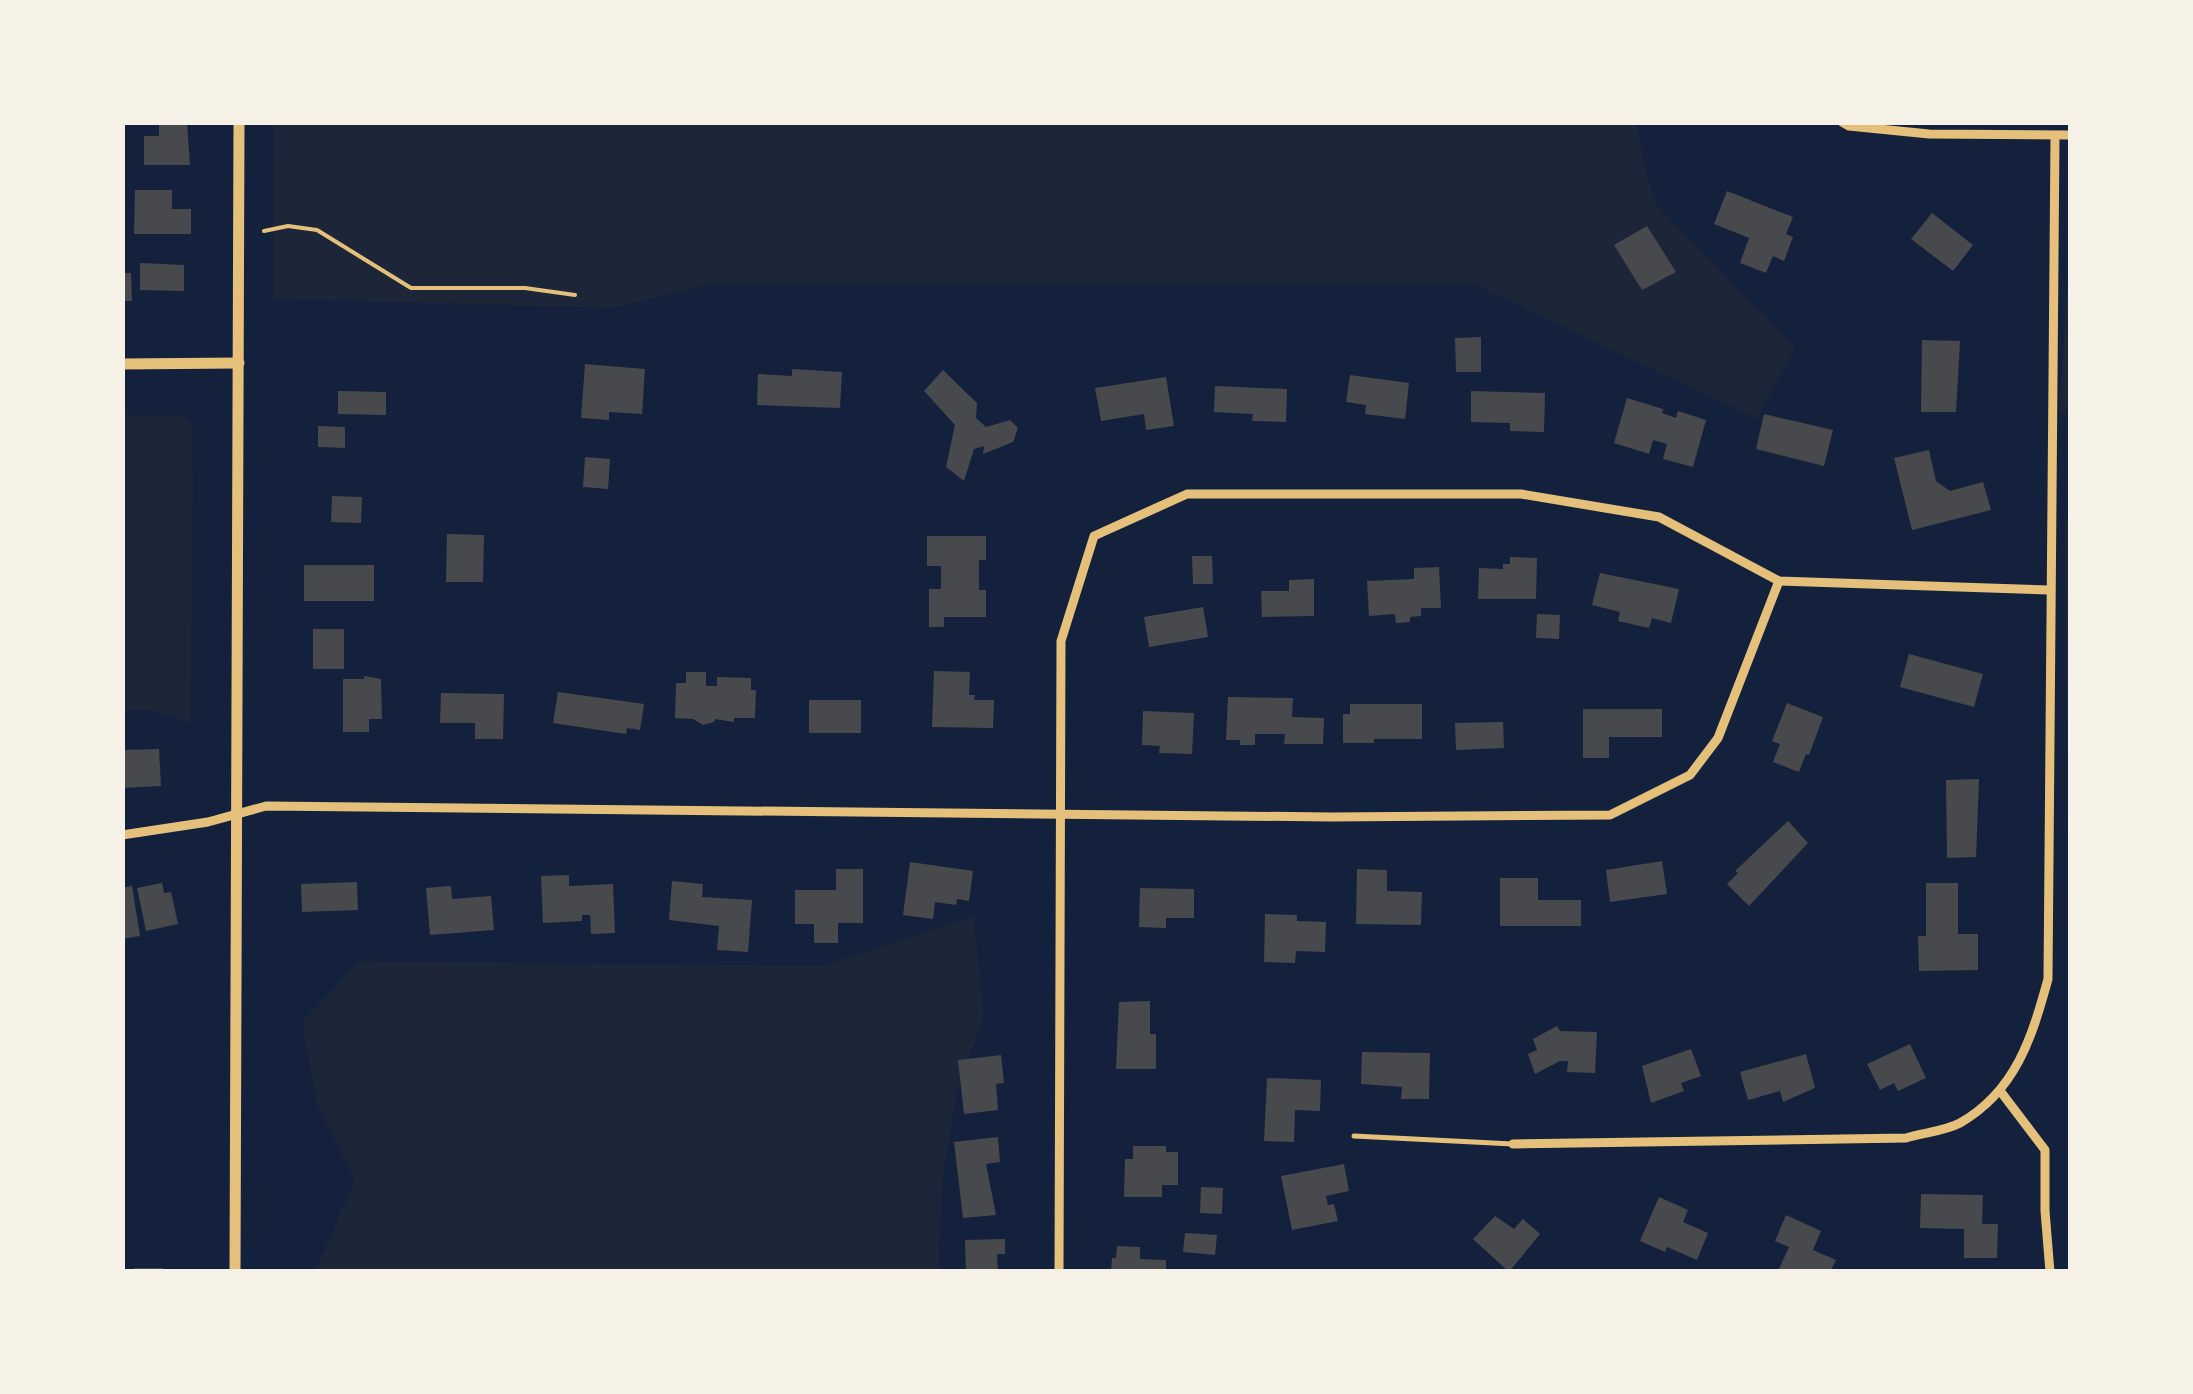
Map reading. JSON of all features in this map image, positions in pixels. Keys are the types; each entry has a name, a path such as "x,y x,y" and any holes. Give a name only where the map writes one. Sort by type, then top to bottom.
{"street":[{"path":"235,1272 239,122"},
{"path":"1842,122 1849,126 1929,134 2070,135"},
{"path":"1514,1144 1906,1138 1957,1124 2002,1092 2034,1031 2048,978 2055,136"},
{"path":"122,364 239,363"},
{"path":"1059,1272 1062,641 1094,536 1187,494 1521,494 1659,517 1779,581 2049,590"},
{"path":"122,835 208,822 266,806 1332,817 1610,815 1690,776 1718,738 1779,581"},
{"path":"2002,1092 2045,1150 2050,1272"}],"lane":[{"path":"1354,1136 1514,1144"}],"path":[{"path":"264,231 288,226 317,230 411,288 525,288 575,295"}],"shaded area":[{"path":"1635,122 1654,202 1795,347 1757,419 1476,285 708,285 613,308 273,299 274,123"},
{"path":"2070,243 2070,414 2059,413"},
{"path":"123,415 183,415 193,422 191,723 154,711 123,710"},
{"path":"2065,519 2070,519 2070,979 2069,978"},
{"path":"973,916 984,1014 957,1091 942,1181 938,1271 315,1271 355,1181 318,1107 302,1022 360,961 822,966"}],"building":[{"path":"159,122 187,122 190,165 144,165 144,136 159,136"},
{"path":"135,190 172,190 172,209 191,209 191,234 134,234"},
{"path":"1727,191 1793,217 1786,234 1793,237 1784,261 1773,256 1766,273 1740,263 1749,238 1714,224"},
{"path":"1932,213 1973,245 1953,271 1911,239"},
{"path":"1647,226 1676,272 1642,290 1614,245"},
{"path":"140,263 184,265 184,291 140,290"},
{"path":"122,273 131,273 132,301 122,301"},
{"path":"1481,337 1481,372 1456,372 1455,338"},
{"path":"1922,340 1960,341 1956,412 1921,412"},
{"path":"585,364 645,369 642,414 609,412 609,420 581,418"},
{"path":"792,369 842,372 840,408 757,405 758,374 792,376"},
{"path":"943,370 977,403 976,418 986,427 1010,420 1018,428 1013,442 983,454 984,446 974,449 964,481 946,467 955,425 924,391"},
{"path":"1350,375 1409,383 1405,419 1365,414 1366,405 1346,402"},
{"path":"1166,377 1174,426 1146,430 1144,414 1101,421 1095,388"},
{"path":"1215,386 1287,389 1286,422 1252,421 1253,414 1214,412"},
{"path":"338,391 386,392 386,415 338,414"},
{"path":"1471,391 1545,393 1544,432 1510,431 1510,423 1471,422"},
{"path":"1627,398 1663,409 1662,413 1676,418 1678,411 1706,420 1693,467 1663,459 1667,444 1653,440 1649,454 1614,443"},
{"path":"1764,414 1833,430 1824,466 1756,449"},
{"path":"318,426 345,427 345,448 318,447"},
{"path":"1929,450 1936,481 1950,491 1983,482 1991,510 1912,530 1894,458"},
{"path":"585,457 610,459 608,489 583,487"},
{"path":"332,496 362,497 361,523 331,522"},
{"path":"447,534 484,535 483,582 446,582"},
{"path":"927,536 986,536 986,560 979,560 979,590 986,590 986,617 944,617 944,627 929,627 929,589 941,589 941,566 927,566"},
{"path":"1192,556 1212,556 1213,584 1193,584"},
{"path":"1510,557 1537,558 1536,599 1478,599 1479,568 1503,569 1503,564 1510,564"},
{"path":"304,565 374,565 374,601 304,601"},
{"path":"1439,567 1441,608 1421,608 1421,616 1410,617 1410,622 1396,623 1395,614 1369,616 1367,581 1414,579 1414,568"},
{"path":"1600,573 1679,589 1671,623 1652,618 1649,628 1618,621 1620,612 1592,605"},
{"path":"1314,579 1314,616 1262,617 1261,591 1289,591 1289,580"},
{"path":"1203,607 1208,637 1149,647 1144,617"},
{"path":"1537,614 1560,615 1559,639 1536,638"},
{"path":"313,629 344,629 344,669 313,669"},
{"path":"1909,654 1983,674 1974,707 1900,687"},
{"path":"934,671 970,672 969,695 975,695 974,700 994,700 993,728 932,727"},
{"path":"686,672 706,672 706,686 717,686 717,677 751,678 751,690 756,690 755,718 734,718 734,722 715,719 703,725 693,719 675,718 676,683 686,683"},
{"path":"343,679 381,679 382,719 369,719 369,732 343,732"},
{"path":"558,692 644,704 640,730 627,728 626,734 553,723"},
{"path":"441,693 504,694 503,739 475,739 475,723 440,723"},
{"path":"1228,697 1293,698 1292,717 1324,718 1323,744 1284,744 1285,734 1255,734 1255,745 1226,740"},
{"path":"809,700 861,700 861,733 809,733"},
{"path":"1787,703 1823,717 1799,772 1773,762 1780,744 1772,741"},
{"path":"1350,704 1422,704 1422,739 1343,743 1343,714 1350,714"},
{"path":"1583,709 1662,709 1662,737 1609,737 1609,758 1583,758"},
{"path":"1143,711 1194,713 1192,754 1159,753 1160,746 1142,745"},
{"path":"1503,722 1504,748 1456,750 1455,723"},
{"path":"159,749 161,786 122,788 122,750"},
{"path":"1979,779 1976,857 1947,858 1946,780"},
{"path":"1788,821 1808,843 1749,906 1727,884 1738,873 1735,871"},
{"path":"1662,861 1667,894 1610,902 1606,870"},
{"path":"910,862 973,871 969,901 957,899 956,905 935,902 933,919 903,915"},
{"path":"836,869 863,869 863,923 838,923 838,943 814,943 814,924 795,924 795,890 836,890"},
{"path":"1357,869 1387,870 1387,891 1422,892 1421,925 1356,924"},
{"path":"569,875 569,886 613,884 615,933 591,934 590,915 582,915 582,921 543,923 541,876"},
{"path":"1500,878 1538,878 1538,900 1581,900 1581,926 1500,926"},
{"path":"672,881 703,884 702,897 752,900 748,952 717,950 719,926 669,920"},
{"path":"357,882 358,910 302,912 301,884"},
{"path":"162,883 164,893 171,892 178,924 146,931 137,888"},
{"path":"1926,883 1958,883 1958,934 1978,934 1978,970 1919,971 1918,936 1926,936"},
{"path":"132,886 140,936 122,939 122,888"},
{"path":"451,886 452,899 491,896 494,930 430,935 426,888"},
{"path":"1140,888 1194,889 1194,918 1166,918 1166,928 1139,927"},
{"path":"1265,914 1297,915 1297,921 1326,922 1325,952 1296,951 1295,963 1264,962"},
{"path":"1150,1001 1150,1034 1156,1034 1156,1069 1116,1069 1119,1002"},
{"path":"1557,1026 1560,1031 1597,1032 1595,1073 1567,1072 1568,1061 1560,1061 1535,1074 1528,1054 1537,1050 1533,1039"},
{"path":"1910,1044 1926,1078 1898,1091 1894,1083 1880,1090 1867,1064"},
{"path":"1691,1049 1701,1076 1681,1083 1684,1091 1651,1103 1642,1066"},
{"path":"1362,1052 1430,1053 1429,1099 1401,1099 1402,1087 1361,1084"},
{"path":"1806,1054 1815,1088 1783,1102 1780,1091 1748,1100 1740,1072"},
{"path":"1001,1055 1004,1083 996,1084 998,1110 964,1114 958,1060"},
{"path":"1267,1078 1321,1080 1320,1111 1295,1110 1294,1142 1264,1141"},
{"path":"998,1137 1000,1162 986,1164 996,1215 963,1218 954,1142"},
{"path":"1133,1146 1166,1146 1166,1152 1178,1152 1178,1185 1162,1185 1162,1197 1124,1197 1125,1159 1133,1159"},
{"path":"1344,1164 1349,1191 1326,1196 1328,1205 1334,1204 1338,1221 1292,1230 1281,1176"},
{"path":"1201,1187 1223,1188 1222,1214 1200,1213"},
{"path":"1921,1194 1983,1195 1982,1224 1998,1224 1997,1258 1964,1258 1964,1229 1920,1228"},
{"path":"1659,1197 1688,1210 1683,1222 1708,1233 1697,1260 1640,1241"},
{"path":"1786,1215 1821,1231 1813,1250 1836,1260 1830,1272 1779,1269 1789,1247 1775,1241"},
{"path":"1495,1216 1514,1229 1523,1219 1540,1234 1509,1272 1473,1239"},
{"path":"1185,1233 1217,1235 1215,1255 1183,1252"},
{"path":"1005,1239 1005,1254 997,1254 998,1272 966,1272 965,1240"},
{"path":"1117,1246 1140,1247 1140,1259 1166,1260 1166,1272 1111,1272"},
{"path":"134,1268 163,1268 163,1272 134,1272"}]}
